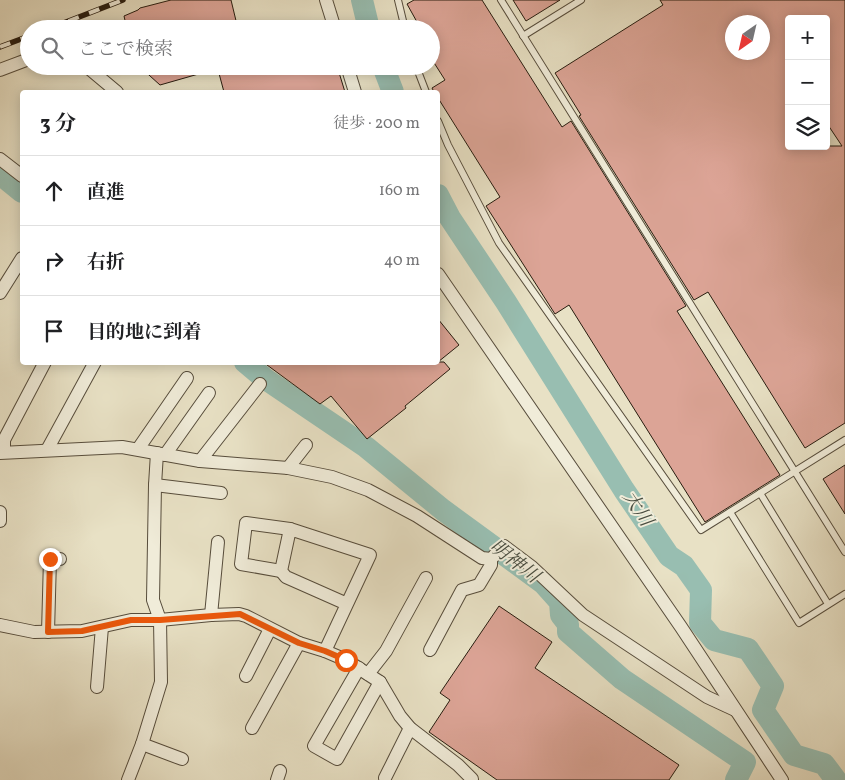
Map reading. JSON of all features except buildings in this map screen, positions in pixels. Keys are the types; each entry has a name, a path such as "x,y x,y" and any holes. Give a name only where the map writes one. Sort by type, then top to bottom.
{"street":[{"path":"326,0 332,20"},
{"path":"0,70 20,62"},
{"path":"97,75 115,90"},
{"path":"349,75 354,90"},
{"path":"0,158 20,174"},
{"path":"0,293 20,261"},
{"path":"440,277 675,619 782,780"},
{"path":"43,365 4,440 2,452 122,447 200,461 288,468 332,477 368,490 418,516 482,558 495,555"},
{"path":"47,450 93,365"},
{"path":"138,449 187,378"},
{"path":"200,461 260,384"},
{"path":"128,780 142,744 161,682 160,620 153,600 155,485 161,454 209,393"},
{"path":"288,468 306,445"},
{"path":"155,485 221,493"},
{"path":"0,512 0,521"},
{"path":"282,571 242,564 246,523 290,529 370,555 325,651"},
{"path":"290,529 282,571 286,578 347,604"},
{"path":"212,615 218,542"},
{"path":"430,650 462,590 480,585 495,555 504,546 532,567 583,614 707,697 735,710"},
{"path":"48,632 50,559 60,559"},
{"path":"380,682 337,759 314,746 363,671 386,651 426,578"},
{"path":"0,625 34,632 82,631 131,620 160,620 240,614 299,643 346,660 380,682 400,716 410,728 458,765 472,779"},
{"path":"97,688 102,626"},
{"path":"246,676 270,629"},
{"path":"252,728 299,643"},
{"path":"385,778 410,728"},
{"path":"142,744 182,759"}],"lane":[{"path":"398,0 404,20"},
{"path":"501,0 845,552"},
{"path":"523,36 580,0"},
{"path":"419,75 425,90"},
{"path":"440,126 448,145 499,242 701,530 845,440"},
{"path":"760,493 828,604"},
{"path":"730,512 799,622 845,594"}],"waterway":[{"name":"大川","path":"362,0 367,20"},
{"name":"大川","path":"386,75 392,90"},
{"name":"明神川","path":"0,174 20,190"},
{"name":"大川","path":"440,199 450,218 506,302 624,490 669,556 684,566 701,590 700,623 714,640 748,649 773,686 763,710 794,755 824,764 836,780"},
{"name":"明神川","path":"249,365 264,378 366,447 443,510 543,583 560,602 561,615 568,624 568,632 622,679 745,762 736,780"}],"railway":[{"path":"71,20 123,0"},
{"path":"0,47 20,39"}],"route":[{"path":"50,559 48,632 82,631 131,620 160,620 240,614 299,643 346,660"}]}
